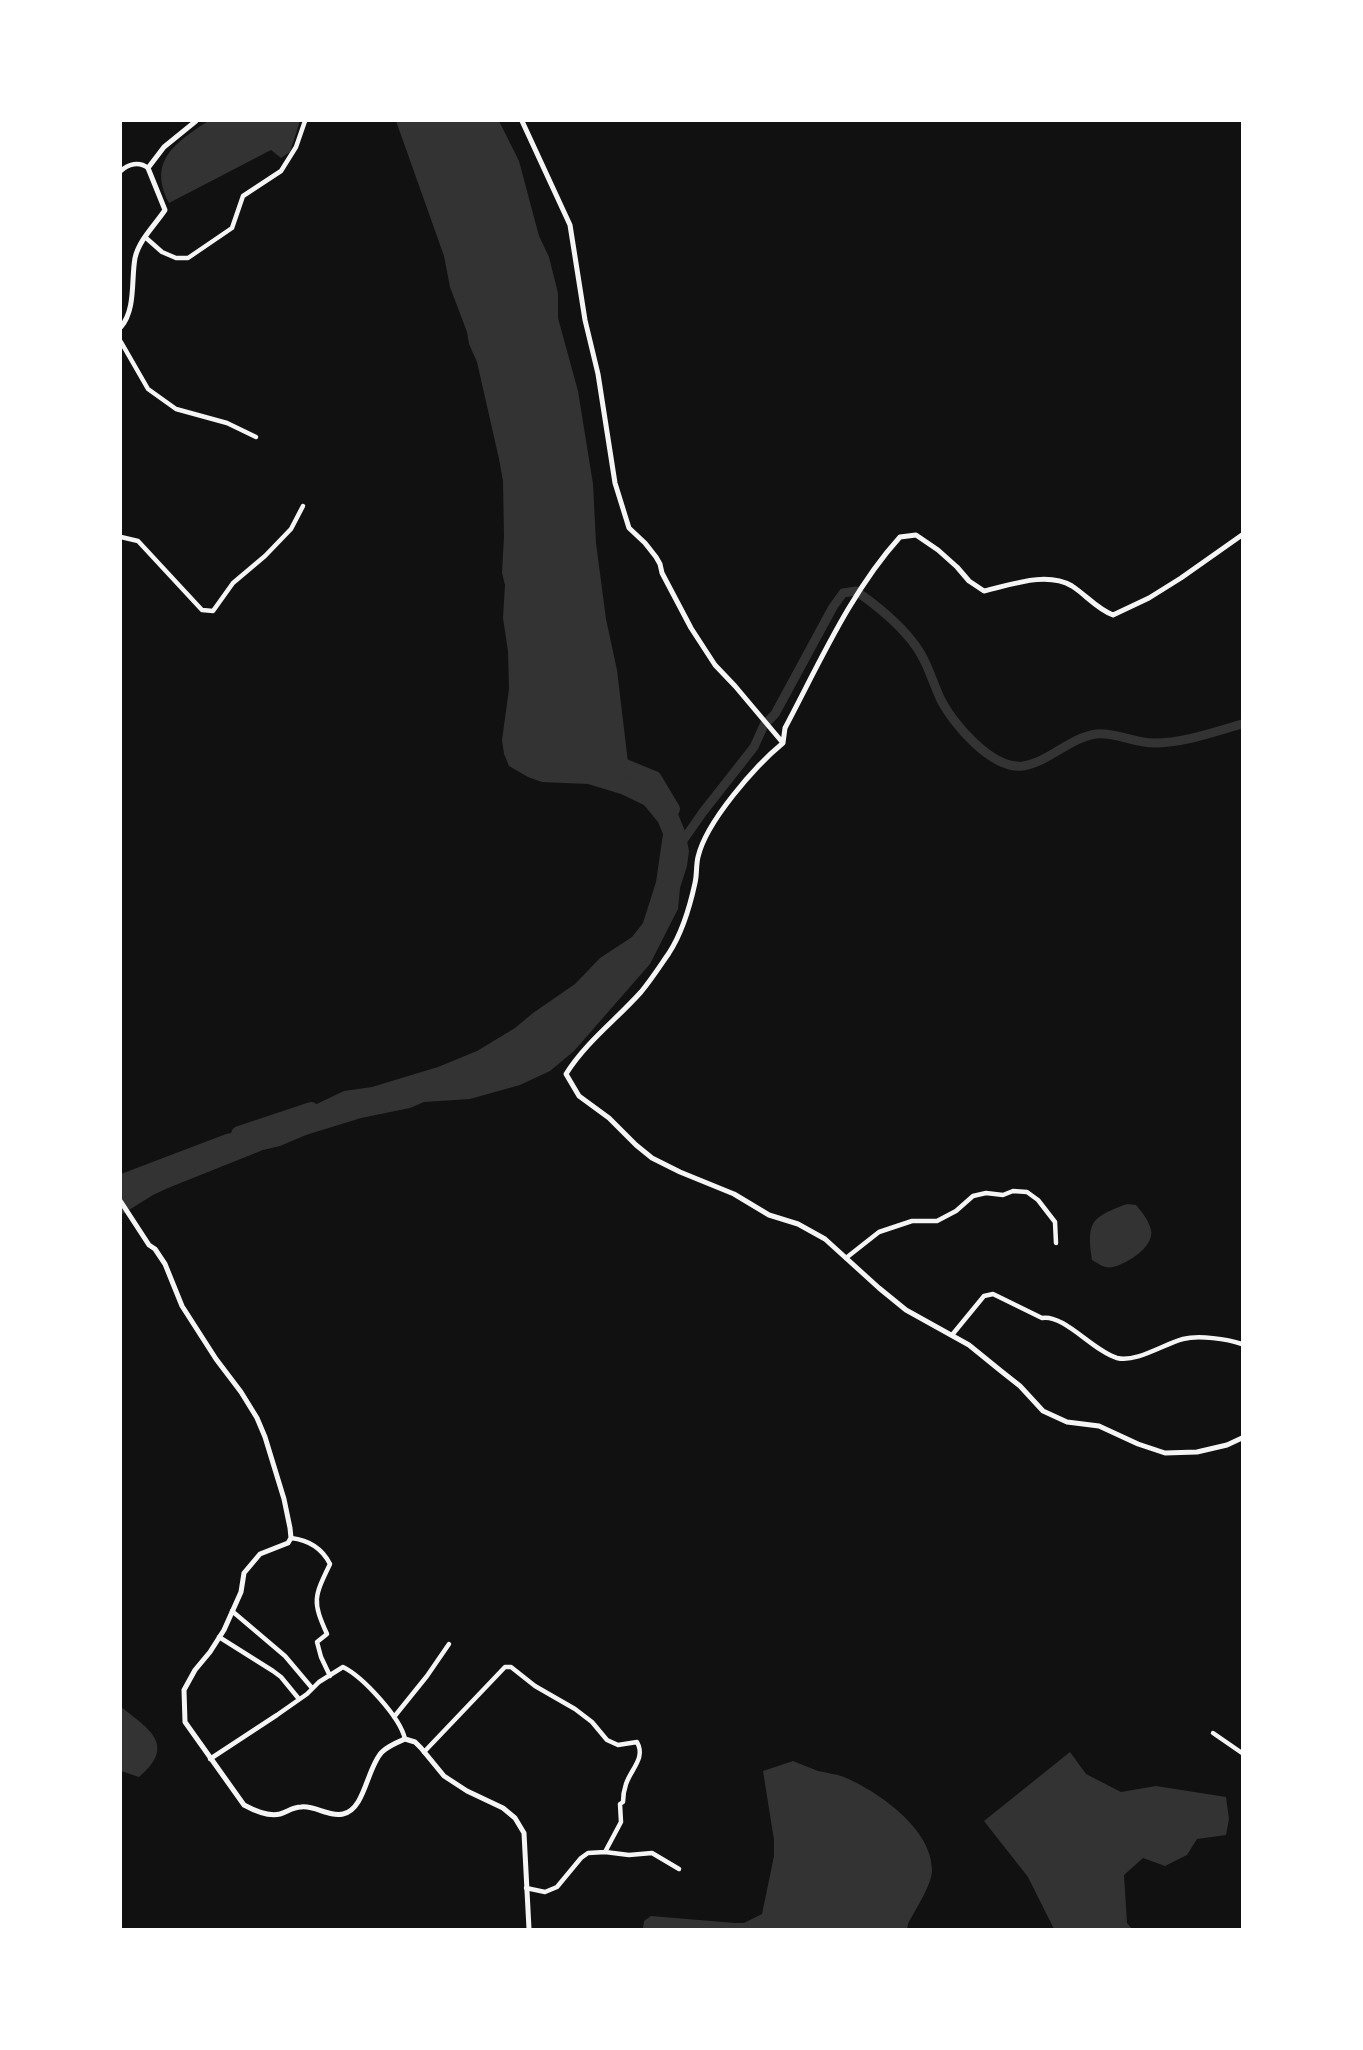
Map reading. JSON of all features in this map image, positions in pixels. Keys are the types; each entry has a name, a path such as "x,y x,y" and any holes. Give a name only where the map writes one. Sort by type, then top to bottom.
{"street":[{"path":"148,168 164,147 196,121"},
{"path":"145,237 162,252 176,258 188,258 232,228 243,196 281,171 296,148 305,121"},
{"path":"522,121 570,225 615,483 629,528 656,557 691,628 715,665 783,743"},
{"path":"121,171 132,164 148,168 164,211 145,237 136,256 128,315 121,327"},
{"path":"121,342 148,389 176,409 227,424 256,437"},
{"path":"121,537 138,541 202,610 213,611 233,583 291,529 303,506"},
{"path":"1242,534 1181,578 1113,615 1105,612 1073,587 1059,581 1045,579 984,591 969,581 938,550 916,535 900,537 844,614 785,728 783,743 769,754 747,780 704,840 688,909 671,950 642,990 576,1058 566,1074 579,1096 609,1118 652,1158 734,1194 769,1215 798,1224 825,1239 906,1310 969,1345 1020,1385 1043,1411 1067,1422 1099,1426 1165,1453 1196,1452 1227,1446 1242,1438"},
{"path":"846,1258 879,1232 912,1221 937,1222 974,1196 986,1193 1003,1195 1013,1191 1027,1192 1038,1200 1055,1223 1056,1243"},
{"path":"121,1202 165,1264 182,1306 257,1418 284,1499 291,1538 288,1543 260,1554 244,1573 241,1592 219,1637 184,1690 185,1722 244,1805 270,1815 299,1807 341,1815 350,1812 358,1802 370,1772 383,1752 405,1739 415,1742 444,1776 467,1791 503,1808 515,1818 524,1833 529,1929"},
{"path":"952,1335 984,1296 993,1294 1042,1318 1049,1316 1116,1357 1131,1359 1186,1338 1222,1338 1242,1344"},
{"path":"291,1538 300,1539 322,1550 330,1564 316,1602 318,1615 327,1634 317,1642 330,1676"},
{"path":"232,1611 285,1656 312,1688"},
{"path":"219,1637 281,1677 299,1699"},
{"path":"394,1717 449,1644"},
{"path":"210,1759 343,1667 372,1691 403,1729 405,1739"},
{"path":"425,1752 505,1667 511,1667 535,1686 583,1716 607,1740 618,1745 639,1744 640,1757 625,1785 623,1802 620,1804 621,1822 605,1852"},
{"path":"1213,1733 1242,1753"},
{"path":"526,1888 545,1892 557,1887 588,1853 652,1853 679,1869"}],"shaded area":[{"path":"208,121 300,121 290,152 281,158 271,150 169,203 161,175 163,164 176,145"},
{"path":"396,121 499,121 519,161 539,236 549,257 558,293 558,318 578,391 593,484 596,543 606,619 617,670 629,771 641,775 663,793 676,809 685,831 689,851 678,909 650,964 574,1051 550,1071 520,1085 470,1099 424,1102 306,1135 168,1188 121,1215 121,1174 226,1134 285,1119 344,1091 372,1087 438,1067 477,1051 515,1028 575,984 600,958 632,937 643,923 656,882 663,834 658,822 644,805 621,794 588,784 542,782 528,777 509,766 504,754 502,740 509,689 508,651 503,618 503,481 477,362 450,287 444,256"},
{"path":"1127,1204 1136,1205 1147,1220 1151,1230 1149,1242 1125,1262 1113,1267 1102,1266 1092,1260 1091,1229 1099,1217"},
{"path":"121,1707 155,1738 156,1756 139,1777 121,1771"},
{"path":"1070,1752 1086,1774 1121,1792 1156,1786 1226,1797 1229,1819 1226,1835 1197,1839 1187,1855 1165,1866 1143,1858 1124,1875 1127,1923 1132,1929 1054,1929 1028,1877 984,1821"},
{"path":"793,1761 844,1777 873,1792 901,1814 923,1840 930,1855 931,1876 907,1929 643,1929 644,1921 651,1916 744,1923 762,1914 774,1856 763,1771"}],"waterway":[{"path":"682,842 754,747 764,725 775,714 843,593 856,591 900,627 921,654 940,698 963,732 986,753 1011,765 1032,764 1077,740 1096,734 1147,743 1165,743 1242,724"},
{"path":"610,761 654,779 672,809"},
{"path":"239,1134 311,1110"}]}
